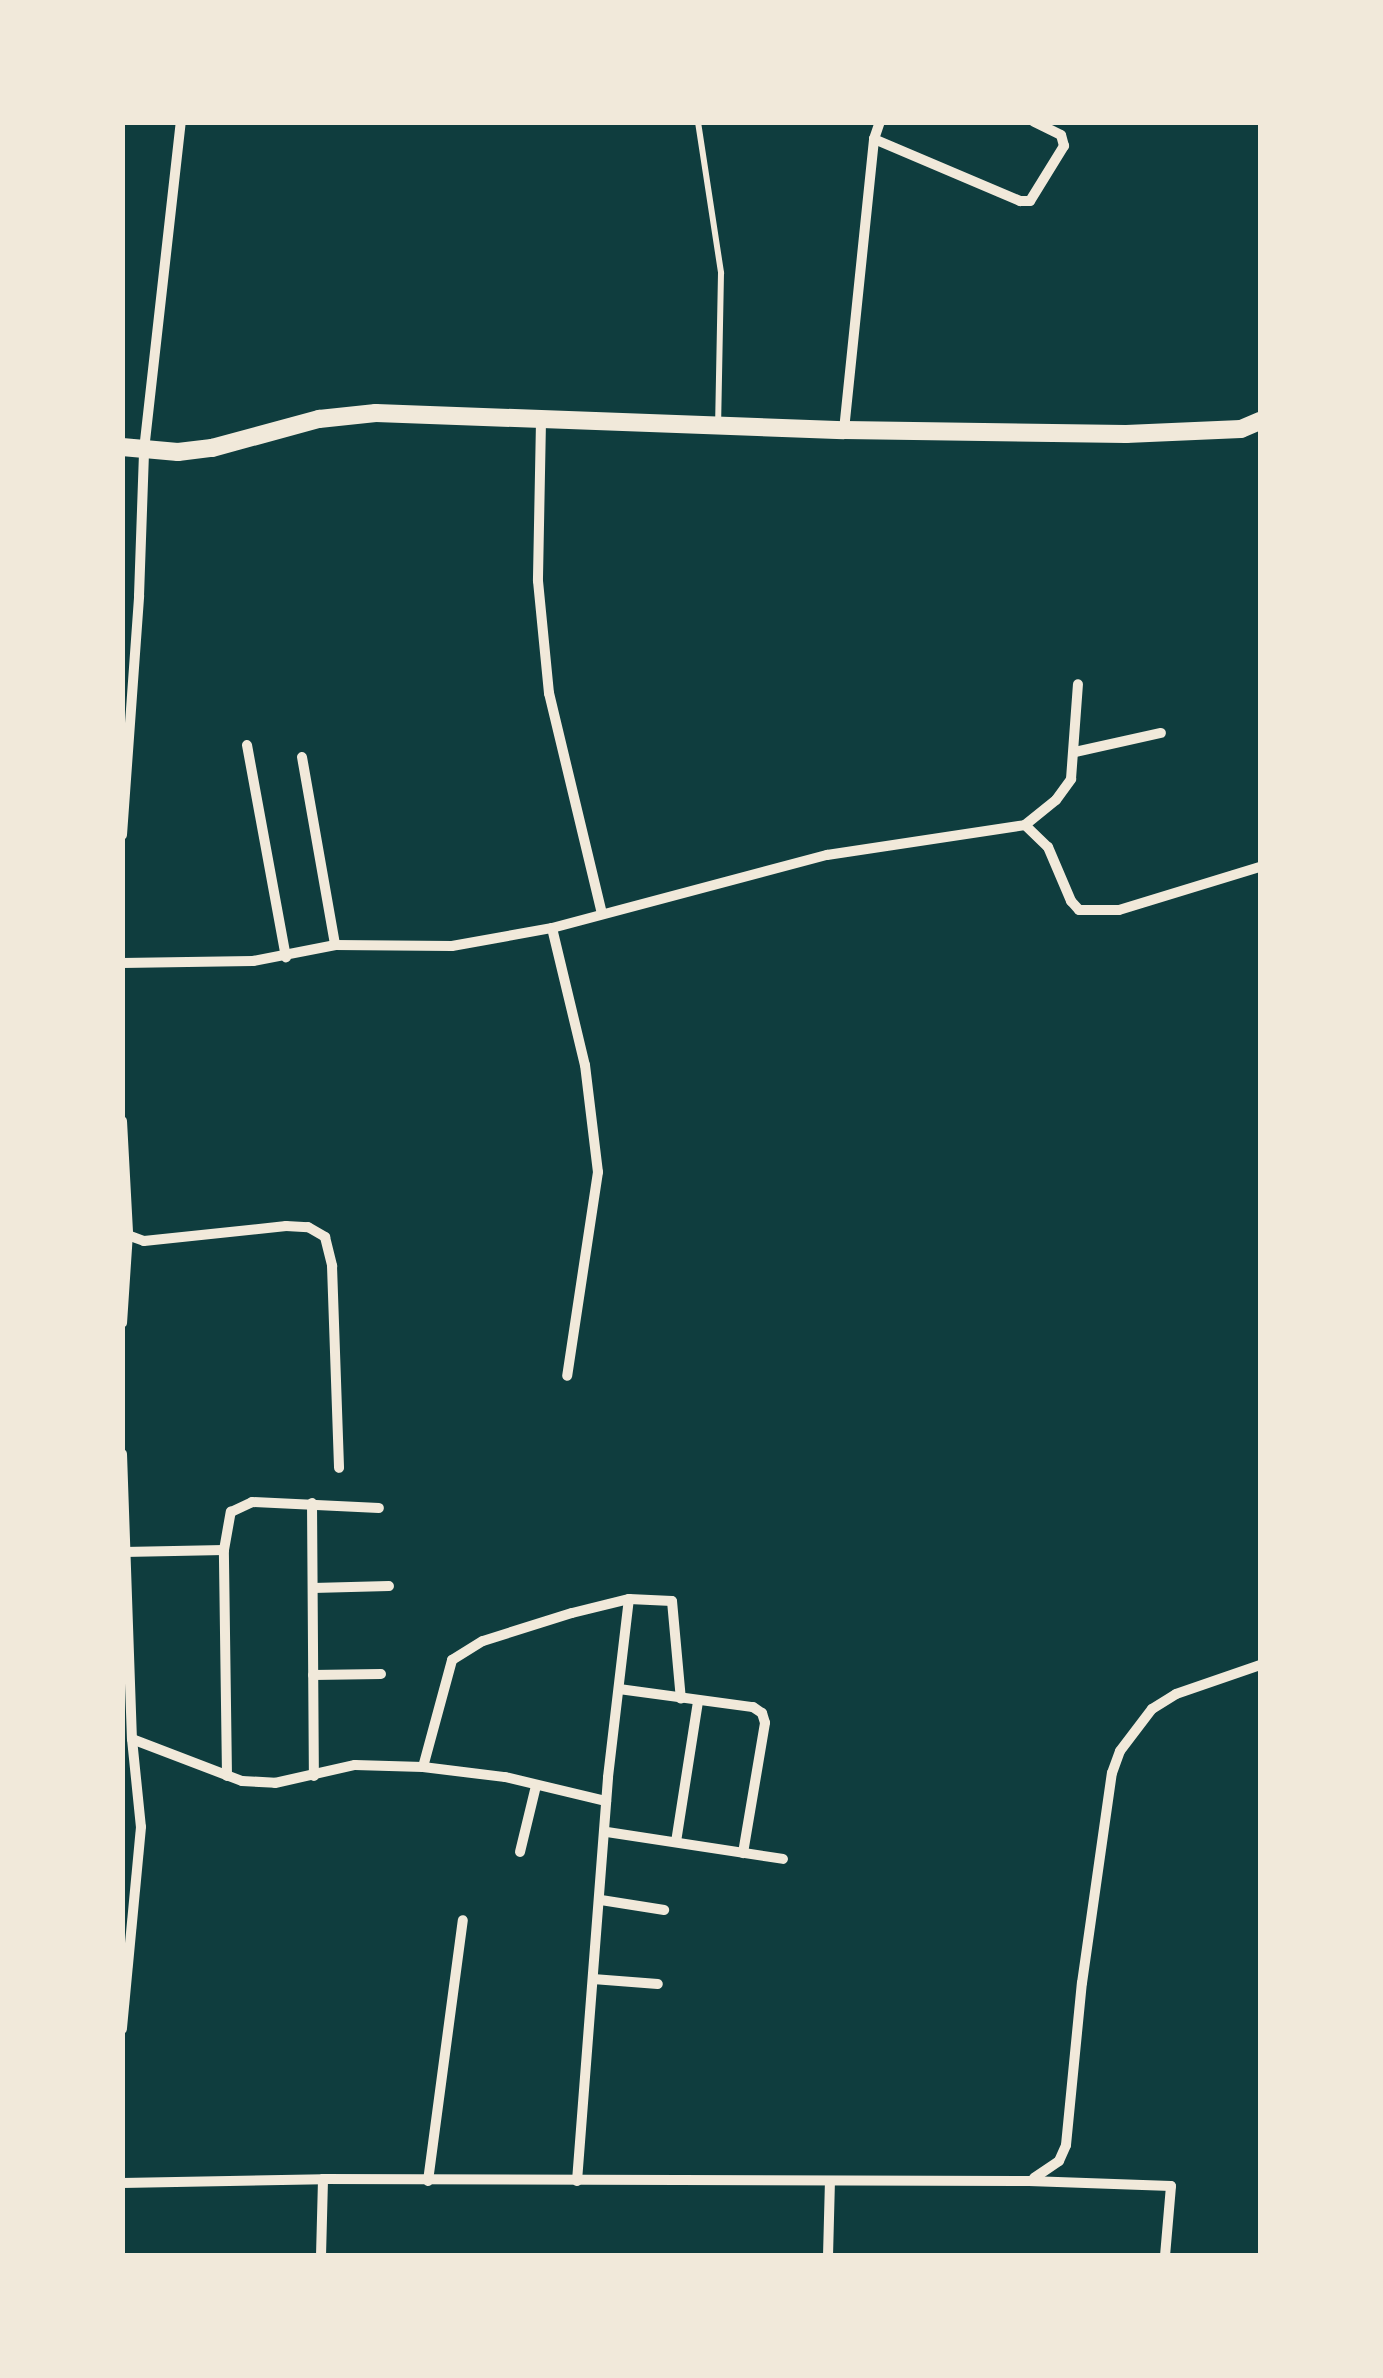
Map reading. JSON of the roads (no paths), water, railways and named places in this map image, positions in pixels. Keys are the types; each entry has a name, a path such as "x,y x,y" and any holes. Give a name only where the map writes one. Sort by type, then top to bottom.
{"main road":[{"path":"122,447 212,448 319,419 376,413 844,430 1126,434 1241,429 1260,421"}],"street":[{"path":"122,834 140,596 144,450 166,287 180,122"},
{"path":"844,430 874,139 880,122"},
{"path":"874,139 1020,201 1030,201 1064,146 1059,128 1034,122"},
{"path":"541,421 538,581 549,693 602,914"},
{"path":"122,963 197,964 286,956 335,946 452,946 552,928 826,855 1025,825 1056,800 1071,779 1078,684"},
{"path":"1075,752 1161,733"},
{"path":"247,745 286,956"},
{"path":"302,757 335,946"},
{"path":"1025,825 1048,846 1070,901 1080,910 1119,910 1260,867"},
{"path":"552,928 585,1065 598,1172 567,1376"},
{"path":"122,1121 122,1322"},
{"path":"125,1234 144,1241 286,1226 308,1227 326,1237 332,1266 339,1468"},
{"path":"122,1454 124,1610 141,1827 127,1939 122,2029"},
{"path":"227,1776 224,1550 231,1512 241,1504 312,1503 378,1508"},
{"path":"312,1503 314,1776"},
{"path":"124,1552 224,1550"},
{"path":"313,1588 389,1586"},
{"path":"576,2181 607,1832 606,1802 629,1599"},
{"path":"424,1767 445,1679 458,1654 525,1625 629,1599 672,1601 681,1699"},
{"path":"1028,2181 1048,2171 1066,2146 1082,1983 1112,1772 1120,1751 1152,1709 1176,1694 1260,1665"},
{"path":"313,1674 381,1674"},
{"path":"619,1689 752,1707 762,1713 765,1723 744,1853"},
{"path":"676,1842 698,1702"},
{"path":"132,1739 227,1776 275,1783 356,1764 424,1767 606,1802"},
{"path":"520,1852 536,1786"},
{"path":"607,1832 783,1859"},
{"path":"600,1900 664,1910"},
{"path":"428,2181 463,1920"},
{"path":"593,1980 658,1984"},
{"path":"122,2184 323,2179 1028,2181 1170,2186 1164,2256"},
{"path":"321,2256 323,2179"},
{"path":"828,2256 830,2182"}],"lane":[{"path":"698,122 721,273 718,424"}]}
